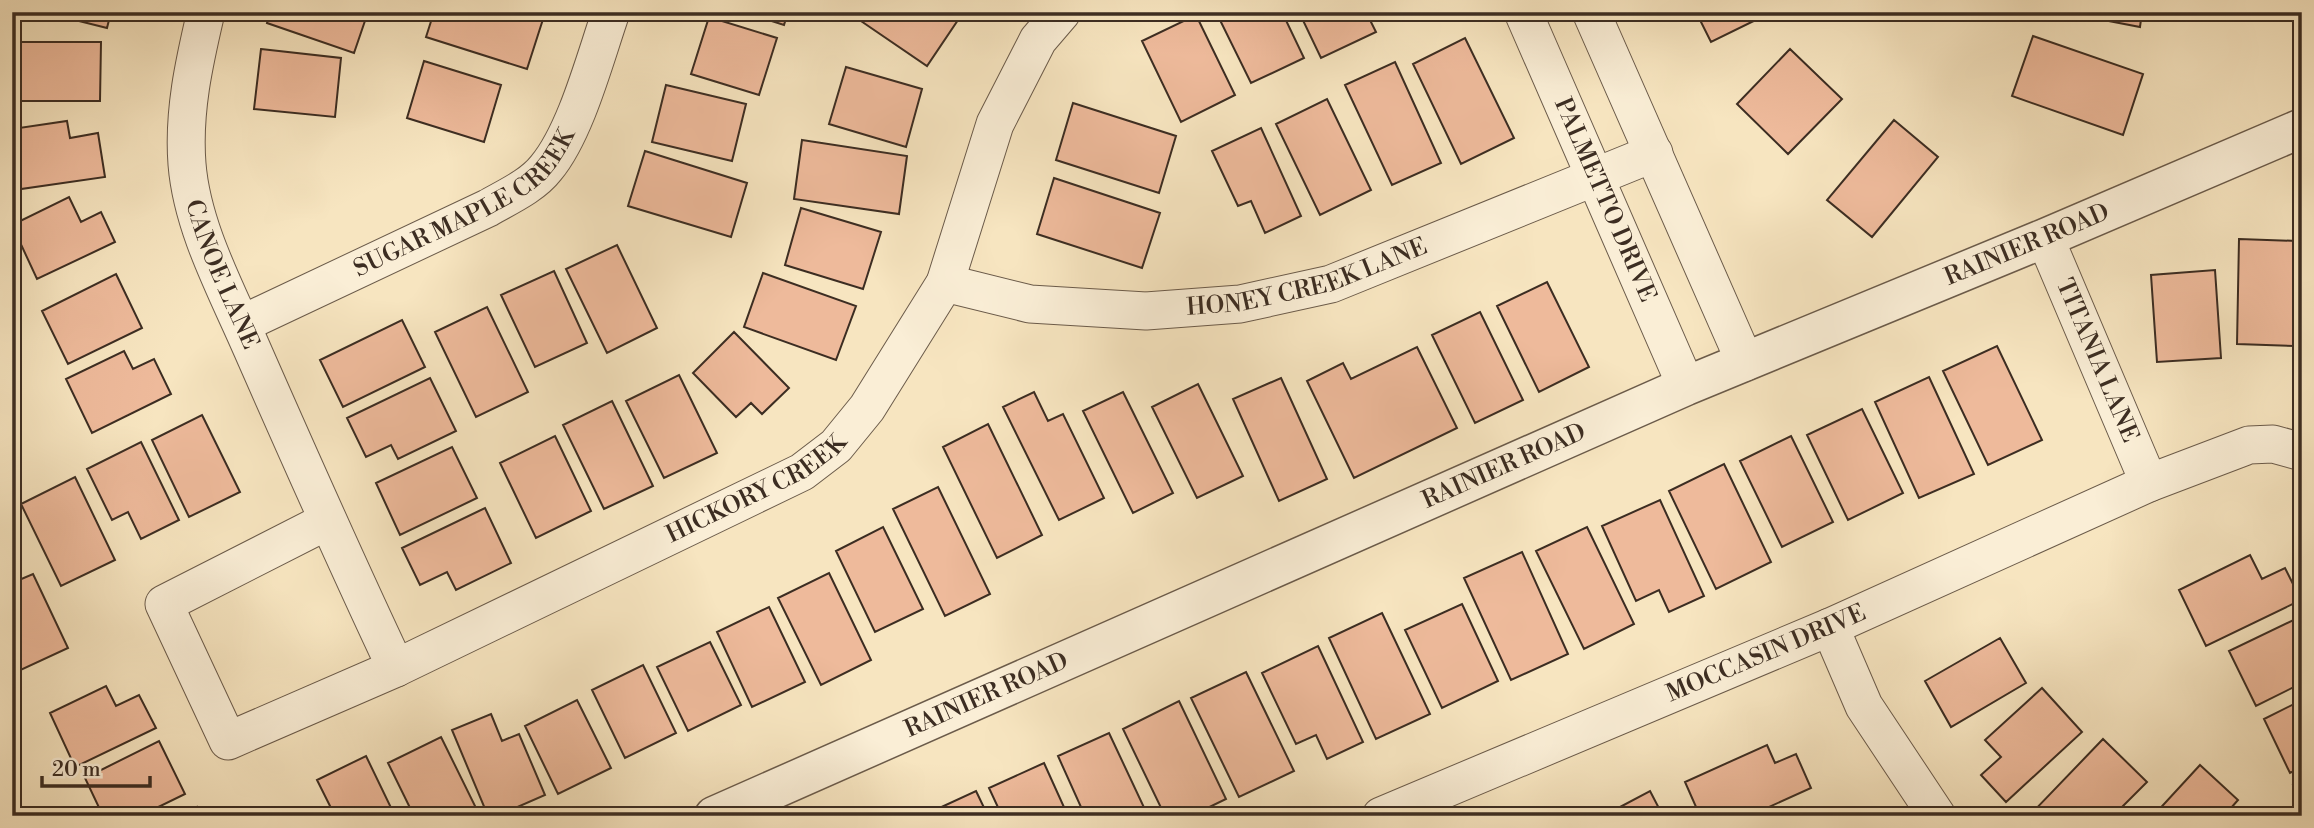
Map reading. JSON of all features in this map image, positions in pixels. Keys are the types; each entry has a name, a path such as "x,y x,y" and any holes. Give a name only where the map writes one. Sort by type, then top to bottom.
{"street":[{"name":"CANOE LANE","path":"205,12 191,77 186,126 187,167 200,222 327,521 397,668"},
{"name":"SUGAR MAPLE CREEK","path":"242,324 488,208 519,190 545,170 564,141 611,12"},
{"name":"HICKORY CREEK","path":"327,521 164,604 228,741 397,668 802,472 836,446 867,408 945,283 995,124 1038,40 1062,12"},
{"name":"PALMETTO DRIVE","path":"1522,12 1597,177 1686,386"},
{"path":"1591,12 1745,362"},
{"name":"RAINIER ROAD","path":"714,816 1686,386 2045,238 2302,128"},
{"name":"HONEY CREEK LANE","path":"945,283 1030,304 1146,311 1240,304 1331,284 1654,153"},
{"name":"TITANIA LANE","path":"2045,238 2149,482"},
{"name":"MOCCASIN DRIVE","path":"1381,816 1446,803 2149,482 2249,444 2273,444 2302,452"},
{"path":"1830,627 1864,706 1937,816"}],"building":[{"path":"43,12 111,12 107,28"},
{"path":"270,12 368,12 354,53 267,23"},
{"path":"434,12 545,13 527,69 426,37"},
{"path":"744,12 788,12 784,25"},
{"path":"862,12 952,12 960,17 927,66 858,19"},
{"path":"1216,12 1282,12 1304,58 1251,83"},
{"path":"1299,12 1366,12 1376,32 1321,58"},
{"path":"1696,12 1772,12 1711,42"},
{"path":"2062,12 2142,12 2140,27"},
{"path":"1196,15 1235,95 1181,122 1142,41"},
{"path":"709,17 777,38 759,95 691,74"},
{"path":"2033,36 2143,74 2123,135 2012,96"},
{"path":"1465,38 1514,138 1461,164 1413,64"},
{"path":"19,42 101,42 100,101 19,101"},
{"path":"261,49 341,58 335,117 254,109"},
{"path":"1790,49 1842,99 1788,154 1737,104"},
{"path":"424,61 501,85 484,142 407,118"},
{"path":"1395,62 1441,163 1392,185 1345,85"},
{"path":"846,67 922,89 906,147 829,124"},
{"path":"666,85 746,104 732,161 652,142"},
{"path":"1327,99 1371,190 1320,215 1276,124"},
{"path":"1073,103 1176,136 1159,193 1056,160"},
{"path":"1894,120 1938,157 1872,237 1827,200"},
{"path":"67,121 70,138 98,133 105,177 14,190 12,129"},
{"path":"1261,128 1301,216 1265,233 1251,201 1238,206 1212,151"},
{"path":"802,140 907,156 899,214 794,199"},
{"path":"645,151 747,183 731,237 628,206"},
{"path":"1054,178 1160,213 1142,268 1037,234"},
{"path":"69,197 81,222 101,212 115,242 37,279 12,225"},
{"path":"801,208 881,232 863,289 785,265"},
{"path":"2239,239 2297,241 2294,346 2237,344"},
{"path":"617,245 657,328 607,353 566,269"},
{"path":"2215,270 2221,358 2157,362 2151,275"},
{"path":"554,271 587,343 535,367 501,295"},
{"path":"763,273 856,306 836,360 744,327"},
{"path":"116,274 142,328 68,364 42,311"},
{"path":"1547,282 1589,367 1539,392 1497,306"},
{"path":"487,307 528,392 476,417 435,332"},
{"path":"1480,312 1523,400 1475,423 1432,335"},
{"path":"402,320 425,367 343,407 320,360"},
{"path":"734,332 789,388 762,414 751,403 736,417 693,373"},
{"path":"1997,346 2042,440 1988,465 1943,371"},
{"path":"1417,347 1457,428 1354,478 1307,381 1343,363 1351,379"},
{"path":"124,351 133,369 154,359 171,394 92,433 66,379"},
{"path":"679,375 717,453 664,478 626,401"},
{"path":"1929,377 1974,474 1919,498 1875,402"},
{"path":"430,378 456,431 398,459 391,445 366,457 347,418"},
{"path":"1281,378 1327,479 1279,501 1233,399"},
{"path":"1198,384 1243,476 1197,498 1152,407"},
{"path":"1034,392 1048,421 1063,414 1104,498 1059,520 1003,407"},
{"path":"1123,392 1173,493 1133,513 1083,411"},
{"path":"612,401 653,486 604,509 563,425"},
{"path":"1862,409 1903,493 1848,520 1807,435"},
{"path":"202,415 240,492 189,517 152,440"},
{"path":"988,424 1042,535 997,558 943,447"},
{"path":"555,436 591,511 536,538 500,463"},
{"path":"1791,436 1833,522 1782,547 1740,461"},
{"path":"141,442 179,520 141,539 128,512 112,520 87,469"},
{"path":"452,447 477,498 400,535 376,483"},
{"path":"1724,464 1771,562 1716,589 1669,491"},
{"path":"75,477 115,560 61,586 21,504"},
{"path":"938,487 990,594 945,616 893,509"},
{"path":"1660,500 1704,596 1669,612 1659,590 1636,601 1602,526"},
{"path":"485,508 511,563 456,590 447,572 420,585 402,548"},
{"path":"883,527 923,609 875,632 836,551"},
{"path":"1587,527 1634,624 1584,649 1536,551"},
{"path":"1522,552 1568,654 1511,680 1464,578"},
{"path":"2250,555 2262,579 2285,568 2301,600 2206,646 2179,590"},
{"path":"829,573 871,660 821,685 778,598"},
{"path":"33,574 68,648 12,674 12,583"},
{"path":"1462,604 1498,681 1442,708 1405,630"},
{"path":"769,607 805,682 752,707 717,632"},
{"path":"1382,613 1430,714 1376,739 1329,638"},
{"path":"2302,616 2302,683 2256,706 2229,651"},
{"path":"2000,638 2026,683 1951,727 1925,681"},
{"path":"710,642 741,705 688,731 657,667"},
{"path":"1318,646 1363,742 1327,759 1316,735 1296,744 1262,673"},
{"path":"643,665 676,733 625,758 592,690"},
{"path":"1246,672 1294,771 1239,797 1191,698"},
{"path":"106,686 116,706 139,695 156,728 75,767 50,713"},
{"path":"2042,688 2082,732 2006,802 1981,775 2001,757 1985,740"},
{"path":"577,700 611,768 558,794 525,726"},
{"path":"2302,700 2302,767 2290,773 2264,719"},
{"path":"1179,701 1226,799 1191,816 1165,816 1123,729"},
{"path":"491,714 502,741 519,734 545,795 497,816 488,816 452,730"},
{"path":"1109,733 1148,816 1085,816 1058,756"},
{"path":"441,737 478,812 471,816 414,816 388,763"},
{"path":"2103,739 2147,782 2113,816 2029,816"},
{"path":"159,741 185,794 140,816 103,816 85,778"},
{"path":"1767,745 1775,763 1796,754 1811,788 1749,816 1700,816 1685,782"},
{"path":"366,756 395,816 335,816 317,780"},
{"path":"1044,763 1068,816 1002,816 989,788"},
{"path":"2200,765 2238,800 2224,816 2153,816"},
{"path":"2302,780 2302,802 2293,785"},
{"path":"976,791 988,816 922,816"},
{"path":"1650,791 1663,816 1603,816"},
{"path":"197,807 201,816 180,816"},
{"path":"1800,808 1803,816 1784,816"}]}
